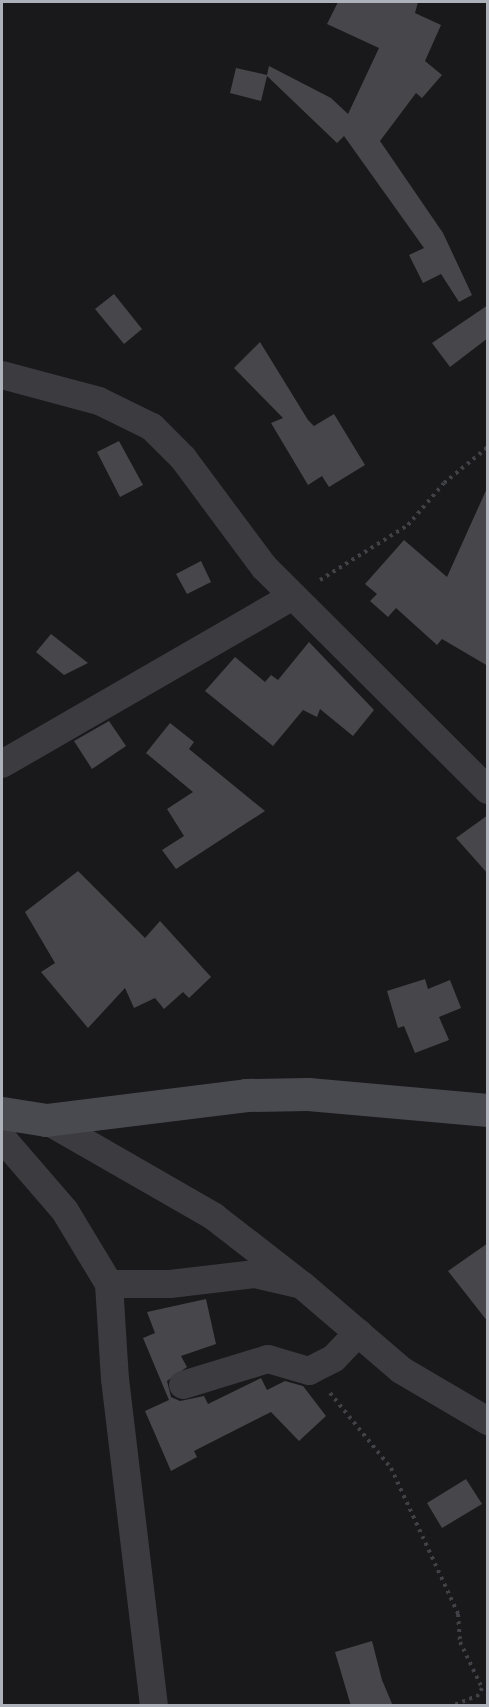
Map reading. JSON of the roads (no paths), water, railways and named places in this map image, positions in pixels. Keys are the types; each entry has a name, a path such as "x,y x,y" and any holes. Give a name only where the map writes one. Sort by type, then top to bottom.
{"street":[{"path":"2,375 99,401 152,427 183,458 264,567 488,790"},
{"path":"2,764 292,596"},
{"path":"2,1113 46,1120 246,1095 308,1094 488,1110"},
{"path":"46,1120 213,1216 302,1285 401,1370 488,1421"},
{"path":"2,1138 65,1211 109,1284 123,1458 154,1706"},
{"path":"109,1284 170,1284 255,1274 302,1285"},
{"path":"183,1385 268,1359 309,1371 334,1358 358,1334"}]}
